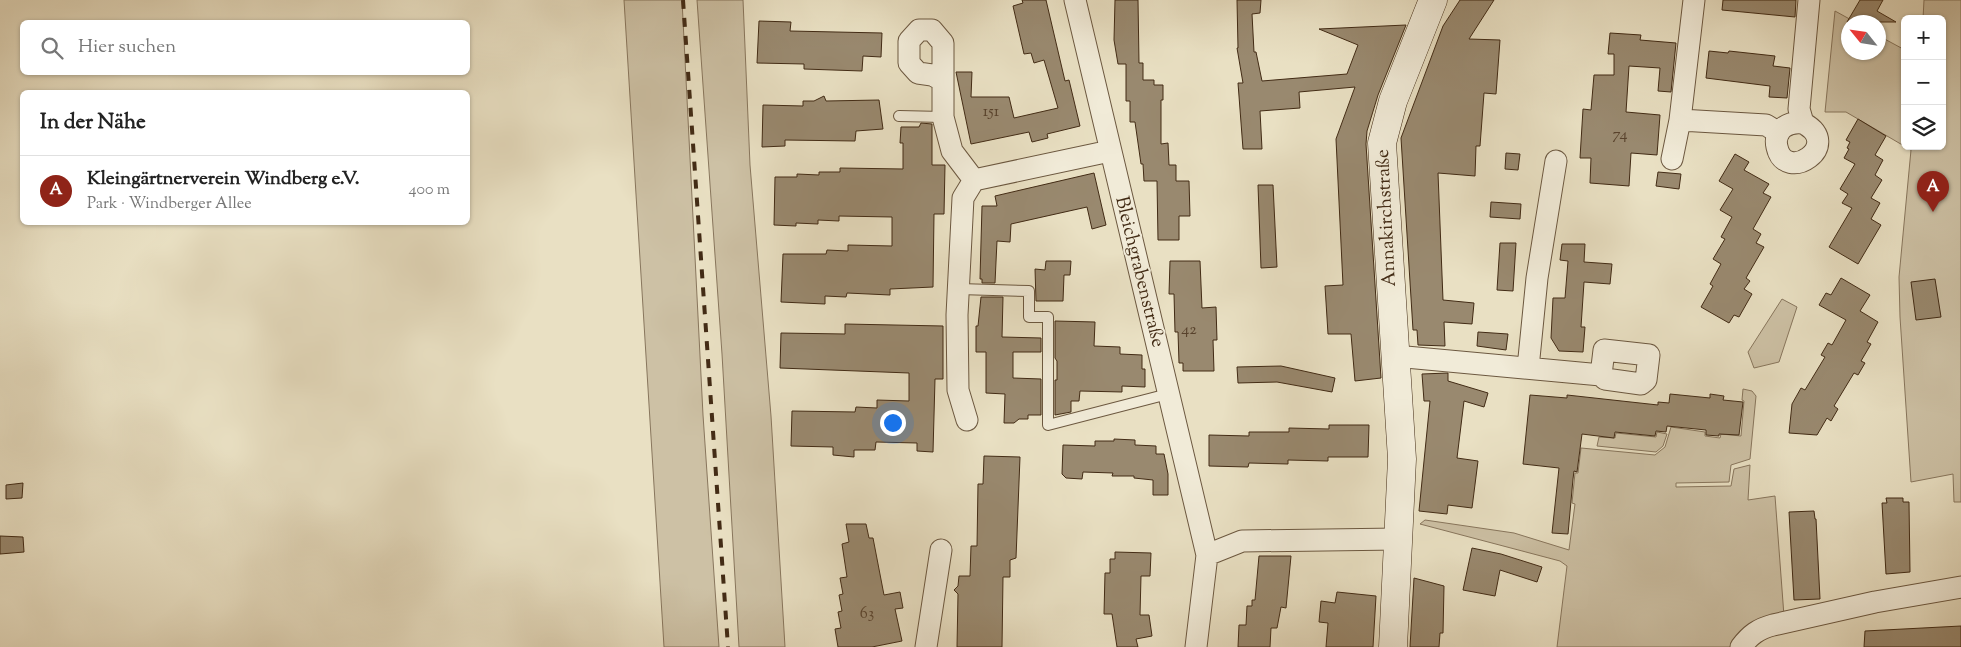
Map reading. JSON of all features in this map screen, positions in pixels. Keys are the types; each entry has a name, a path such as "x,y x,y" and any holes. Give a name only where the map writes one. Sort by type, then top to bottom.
{"street":[{"name":"Bleichgrabenstraße","path":"1075,0 1207,555 1196,647"},
{"name":"Annakirchstraße","path":"1393,647 1402,458 1382,143 1393,101 1433,0"},
{"path":"1672,159 1680,120 1694,0"},
{"path":"1803,122 1799,109 1809,0"},
{"path":"942,80 943,117 952,151 974,180"},
{"path":"1680,120 1766,125 1778,132"},
{"path":"1803,122 1810,126 1815,133 1817,140 1816,148 1813,156 1806,161 1798,163 1789,162 1777,150 1778,132 1785,125 1803,122"},
{"path":"967,420 958,390 957,315 963,198 974,180 1110,151"},
{"path":"1528,368 1537,278 1556,161"},
{"path":"1395,356 1601,375"},
{"path":"1207,555 1242,541 1398,538"},
{"path":"926,647 940,550"},
{"path":"1741,647 1747,638 1758,629 1875,602 1961,586"}],"lane":[{"path":"899,116 943,117"},
{"path":"959,289 1029,291 1029,317 1048,317 1048,426 1168,394"}],"shaded area":[{"path":"624,0 682,0 703,415 719,647 664,647"},
{"path":"697,0 743,0 750,165 771,416 785,647 739,647 722,354"},
{"path":"1924,0 1961,0 1961,502 1954,502 1953,474 1911,482 1899,277 1911,150 1946,150 1946,15 1923,15"},
{"path":"1835,11 1842,15 1841,60 1886,60 1886,40 1901,48 1901,144 1846,112 1825,112"},
{"path":"1782,299 1797,307 1779,362 1754,368 1748,352"},
{"path":"1743,389 1752,391 1756,396 1750,459 1731,465 1729,482 1676,483 1676,487 1731,486 1734,469 1750,465 1748,500 1775,496 1784,616 1734,647 1557,647 1567,566 1560,561 1420,524 1425,520 1514,533 1569,550 1575,504 1572,503 1575,473 1578,473 1581,448 1655,455 1665,447 1671,427 1705,432 1705,436 1720,438 1721,434 1741,436 1744,401 1742,400"},
{"path":"1657,432 1667,434 1663,446 1656,452 1597,446 1599,437 1615,438 1616,433 1656,437"}],"building":[{"path":"1022,0 1046,0 1065,81 1069,80 1080,126 1047,134 1048,138 1032,142 1029,132 971,144 956,72 972,72 971,97 1009,97 1014,118 1058,108 1044,60 1034,63 1031,53 1024,54 1013,6 1023,3"},
{"path":"1115,0 1138,0 1139,63 1143,63 1143,80 1154,80 1154,85 1163,85 1161,144 1168,143 1169,165 1176,165 1176,181 1189,181 1190,216 1179,216 1179,240 1158,240 1157,181 1144,181 1143,164 1141,164 1135,122 1130,122 1130,101 1126,101 1126,64 1118,64 1114,40"},
{"path":"1237,0 1261,0 1260,13 1252,14 1254,52 1256,52 1262,81 1347,74 1358,45 1319,29 1406,25 1378,95 1367,131 1366,144 1381,378 1355,381 1351,334 1328,334 1325,286 1343,285 1336,139 1355,87 1299,92 1300,108 1260,111 1262,149 1243,149 1238,83 1243,83 1237,48"},
{"path":"1460,0 1494,0 1469,39 1500,40 1496,94 1484,93 1480,146 1476,146 1475,176 1438,173 1443,300 1474,303 1472,324 1444,322 1445,346 1418,345 1417,330 1413,330 1401,138 1443,26"},
{"path":"1723,0 1796,0 1795,17 1722,10"},
{"path":"1860,0 1883,0 1877,11 1884,15 1851,15"},
{"path":"1886,16 1896,22 1886,22"},
{"path":"759,21 791,22 790,31 882,33 881,57 863,56 862,71 804,69 804,64 757,63"},
{"path":"1610,33 1641,35 1640,40 1676,43 1671,92 1658,91 1660,68 1629,66 1626,112 1660,115 1657,155 1631,153 1629,186 1590,183 1591,158 1580,158 1583,109 1591,110 1594,75 1614,75 1614,54 1608,54"},
{"path":"1709,51 1728,53 1729,51 1775,56 1773,66 1790,68 1787,98 1769,97 1770,86 1706,78"},
{"path":"824,96 826,101 879,100 883,129 856,131 855,141 785,140 785,146 762,147 763,105 803,106 803,101 814,101"},
{"path":"1858,119 1886,136 1875,155 1883,160 1875,175 1882,180 1871,198 1880,203 1871,219 1881,225 1858,264 1829,247 1852,208 1842,203 1848,194 1840,189 1855,164 1844,158 1849,149 1847,148 1850,142 1846,140"},
{"path":"921,123 932,124 932,165 945,165 944,214 934,214 933,287 890,289 890,295 847,293 846,297 825,296 825,304 781,302 783,254 826,254 827,250 848,251 848,245 892,246 892,217 839,216 839,221 818,220 818,224 774,225 775,177 797,177 797,174 819,175 819,172 840,172 840,168 903,169 903,143 900,143 901,127 919,127"},
{"path":"1506,153 1520,154 1518,170 1505,169"},
{"path":"1735,154 1749,162 1744,170 1769,184 1763,193 1771,197 1753,229 1761,234 1756,243 1764,247 1746,278 1750,281 1744,289 1752,294 1739,317 1734,315 1729,323 1701,307 1713,286 1710,284 1721,264 1713,259 1725,239 1721,237 1732,217 1720,210 1733,189 1719,181"},
{"path":"1658,172 1681,174 1679,189 1656,186"},
{"path":"1094,173 1106,225 1092,229 1087,207 1011,224 1010,242 997,241 995,283 982,283 982,279 980,279 982,206 997,206 995,196"},
{"path":"1258,185 1273,185 1277,267 1261,268"},
{"path":"1491,202 1521,204 1520,219 1490,217"},
{"path":"1500,243 1516,243 1513,291 1497,290"},
{"path":"1562,244 1585,244 1584,262 1612,264 1610,284 1584,282 1581,327 1585,327 1583,352 1559,351 1551,338 1553,298 1565,298 1568,261 1560,260"},
{"path":"1046,261 1071,261 1070,275 1064,275 1063,301 1036,301 1035,269 1045,270"},
{"path":"1170,261 1200,261 1202,308 1216,307 1217,340 1213,340 1214,371 1183,371 1183,363 1179,363 1178,332 1175,332 1174,294 1169,294"},
{"path":"1841,278 1870,295 1860,311 1878,322 1867,342 1871,344 1861,361 1865,363 1858,375 1854,373 1834,406 1838,409 1831,421 1827,418 1817,435 1789,433 1792,404 1801,388 1805,390 1825,357 1821,355 1828,343 1832,345 1846,320 1819,305 1826,293 1831,295"},
{"path":"1935,279 1941,317 1916,320 1911,282"},
{"path":"981,297 1003,297 1002,337 1041,338 1041,352 1013,352 1013,378 1041,379 1041,415 1028,415 1028,419 1019,419 1014,423 1004,423 1005,394 986,393 986,352 976,352 976,326 978,326"},
{"path":"1055,321 1095,322 1094,346 1120,347 1120,354 1142,355 1142,369 1145,369 1145,387 1122,386 1122,392 1080,391 1079,401 1071,401 1071,412 1055,415 1057,361 1055,358"},
{"path":"845,324 943,326 943,379 935,379 933,452 917,451 917,443 876,442 875,450 854,450 854,457 833,455 833,447 791,446 792,411 855,412 856,407 877,408 877,400 909,401 909,373 780,368 781,333 845,334"},
{"path":"1478,332 1508,334 1506,350 1477,346"},
{"path":"1281,366 1335,378 1332,392 1277,382 1238,383 1237,367"},
{"path":"1448,373 1448,381 1488,393 1484,407 1464,401 1457,458 1478,461 1472,508 1448,505 1447,514 1419,511 1430,401 1424,401 1422,374"},
{"path":"1670,394 1710,398 1710,394 1724,396 1723,400 1743,402 1739,435 1706,435 1706,430 1667,426 1666,432 1656,431 1655,436 1615,432 1614,438 1582,434 1577,472 1574,471 1568,534 1552,533 1559,468 1523,464 1530,395 1567,398 1567,395 1658,405 1658,402 1669,403"},
{"path":"1329,425 1369,425 1368,457 1328,457 1328,461 1288,460 1288,464 1249,463 1248,467 1209,466 1209,435 1249,436 1249,432 1289,432 1289,428 1329,429"},
{"path":"1114,439 1135,440 1135,445 1156,446 1156,454 1164,454 1168,474 1168,495 1153,495 1153,480 1134,478 1134,476 1112,476 1113,473 1083,472 1082,479 1066,478 1062,474 1063,445 1095,446 1095,441 1114,441"},
{"path":"984,456 1020,457 1016,558 1010,560 1010,577 1003,577 1002,647 957,647 958,594 954,590 958,586 959,576 970,576 971,546 977,546 978,484 983,484"},
{"path":"23,483 22,498 6,499 6,485"},
{"path":"1886,498 1903,498 1903,502 1909,502 1910,572 1886,574 1882,503 1887,503"},
{"path":"1814,511 1820,599 1794,600 1789,512"},
{"path":"846,524 866,524 869,538 873,538 884,595 900,592 903,608 895,609 902,641 872,647 838,647 835,629 841,628 838,612 842,611 839,595 843,594 840,578 847,577 842,544 849,542"},
{"path":"0,536 23,537 24,552 0,554"},
{"path":"1472,548 1501,554 1542,567 1537,582 1500,570 1495,596 1463,590"},
{"path":"1115,552 1151,553 1150,576 1141,576 1140,615 1149,615 1152,636 1136,639 1138,647 1117,647 1112,614 1104,614 1105,573 1110,573 1110,559 1115,559"},
{"path":"1259,556 1291,556 1286,608 1281,607 1277,628 1271,628 1270,647 1238,647 1239,625 1246,625 1247,606 1252,606 1252,600 1255,600"},
{"path":"1414,578 1444,586 1443,633 1440,633 1439,647 1410,647"},
{"path":"1337,592 1376,596 1373,647 1326,647 1328,623 1319,622 1321,601 1335,603"},
{"path":"1961,626 1961,647 1864,647 1865,631"}],"railway":[{"path":"683,0 728,647"}],"place":[{"name":"Kleingärtnerverein Windberg e.V.","path":"1933,212"}]}
